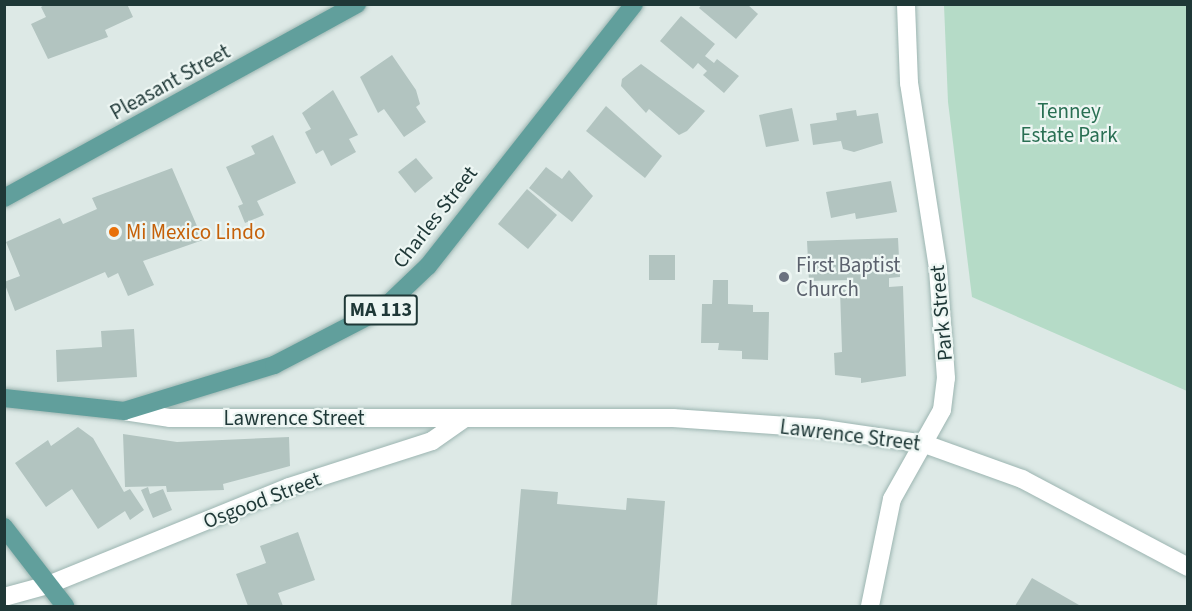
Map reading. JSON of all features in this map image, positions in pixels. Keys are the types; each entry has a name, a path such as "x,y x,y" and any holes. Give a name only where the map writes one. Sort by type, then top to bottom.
{"main road":[{"name":"Pleasant Street","path":"4,198 357,4"},
{"name":"Charles Street","path":"4,398 123,411 274,365 384,308 428,266 634,4"},
{"name":"Park Street","path":"870,606 892,499 900,479 926,444 945,394 945,338 909,83 906,4"},
{"name":"Lawrence Street","path":"123,411 170,418 673,418 817,428 926,444 1022,479 1188,567"},
{"name":"Osgood Street","path":"4,597 48,585 289,487 432,441 465,418"},
{"path":"4,527 65,606"}],"green space":[{"name":"Tenney Estate Park","path":"944,5 1187,5 1187,391 972,297 948,102"}],"building":[{"path":"46,4 127,4 133,17 105,30 108,37 48,59 31,24 46,17 41,7"},
{"path":"702,4 747,4 758,14 736,39 699,8"},
{"path":"681,16 715,44 705,56 714,63 717,59 739,76 724,93 703,75 707,71 698,63 693,69 660,41"},
{"path":"392,55 416,90 420,104 416,107 426,122 404,137 384,109 378,113 360,77"},
{"path":"641,64 705,111 687,131 679,135 649,109 646,113 621,86 622,79"},
{"path":"333,90 358,135 349,139 356,152 331,166 323,150 316,154 305,132 311,129 302,113"},
{"path":"606,106 662,156 645,178 586,131"},
{"path":"792,108 799,141 766,147 759,115"},
{"path":"856,110 857,116 878,113 883,143 854,152 843,149 841,141 813,145 810,124 837,120 836,113"},
{"path":"273,135 296,183 257,201 264,215 245,223 238,206 243,204 226,167 255,154 251,146"},
{"path":"416,158 433,178 415,193 398,172"},
{"path":"546,167 562,179 569,170 593,196 572,222 529,188"},
{"name":"Mi Mexico Lindo","path":"172,168 203,240 143,261 154,285 128,296 118,273 108,278 105,272 15,311 4,282 20,276 6,242 60,218 63,224 97,209 92,198"},
{"path":"891,181 897,212 856,219 855,213 831,218 826,192"},
{"path":"527,189 557,215 528,249 498,224"},
{"path":"898,238 900,277 889,278 889,287 903,286 906,376 861,383 861,378 835,375 834,353 842,352 840,290 853,289 852,280 809,281 807,241"},
{"path":"649,255 675,255 675,280 649,280"},
{"path":"713,280 728,280 728,304 753,305 753,312 769,312 768,360 742,359 742,351 718,350 719,343 701,343 702,304 712,304"},
{"path":"134,329 137,377 57,382 56,350 102,347 101,331"},
{"path":"78,427 93,438 124,492 130,489 144,510 130,520 125,511 98,529 72,489 46,507 15,463 48,440 51,446"},
{"path":"123,434 177,442 289,437 290,466 223,484 224,490 167,492 166,486 125,487"},
{"path":"148,487 150,494 163,489 172,510 153,518 141,490"},
{"path":"521,489 558,492 557,504 626,510 627,498 665,501 657,606 511,606"},
{"path":"298,532 315,580 278,593 283,606 248,606 236,574 266,563 260,546"},
{"path":"1032,578 1079,605 1015,606"}],"place":[{"name":"Mi Mexico Lindo","path":"114,232"},
{"name":"First Baptist Church","path":"784,277"}]}
